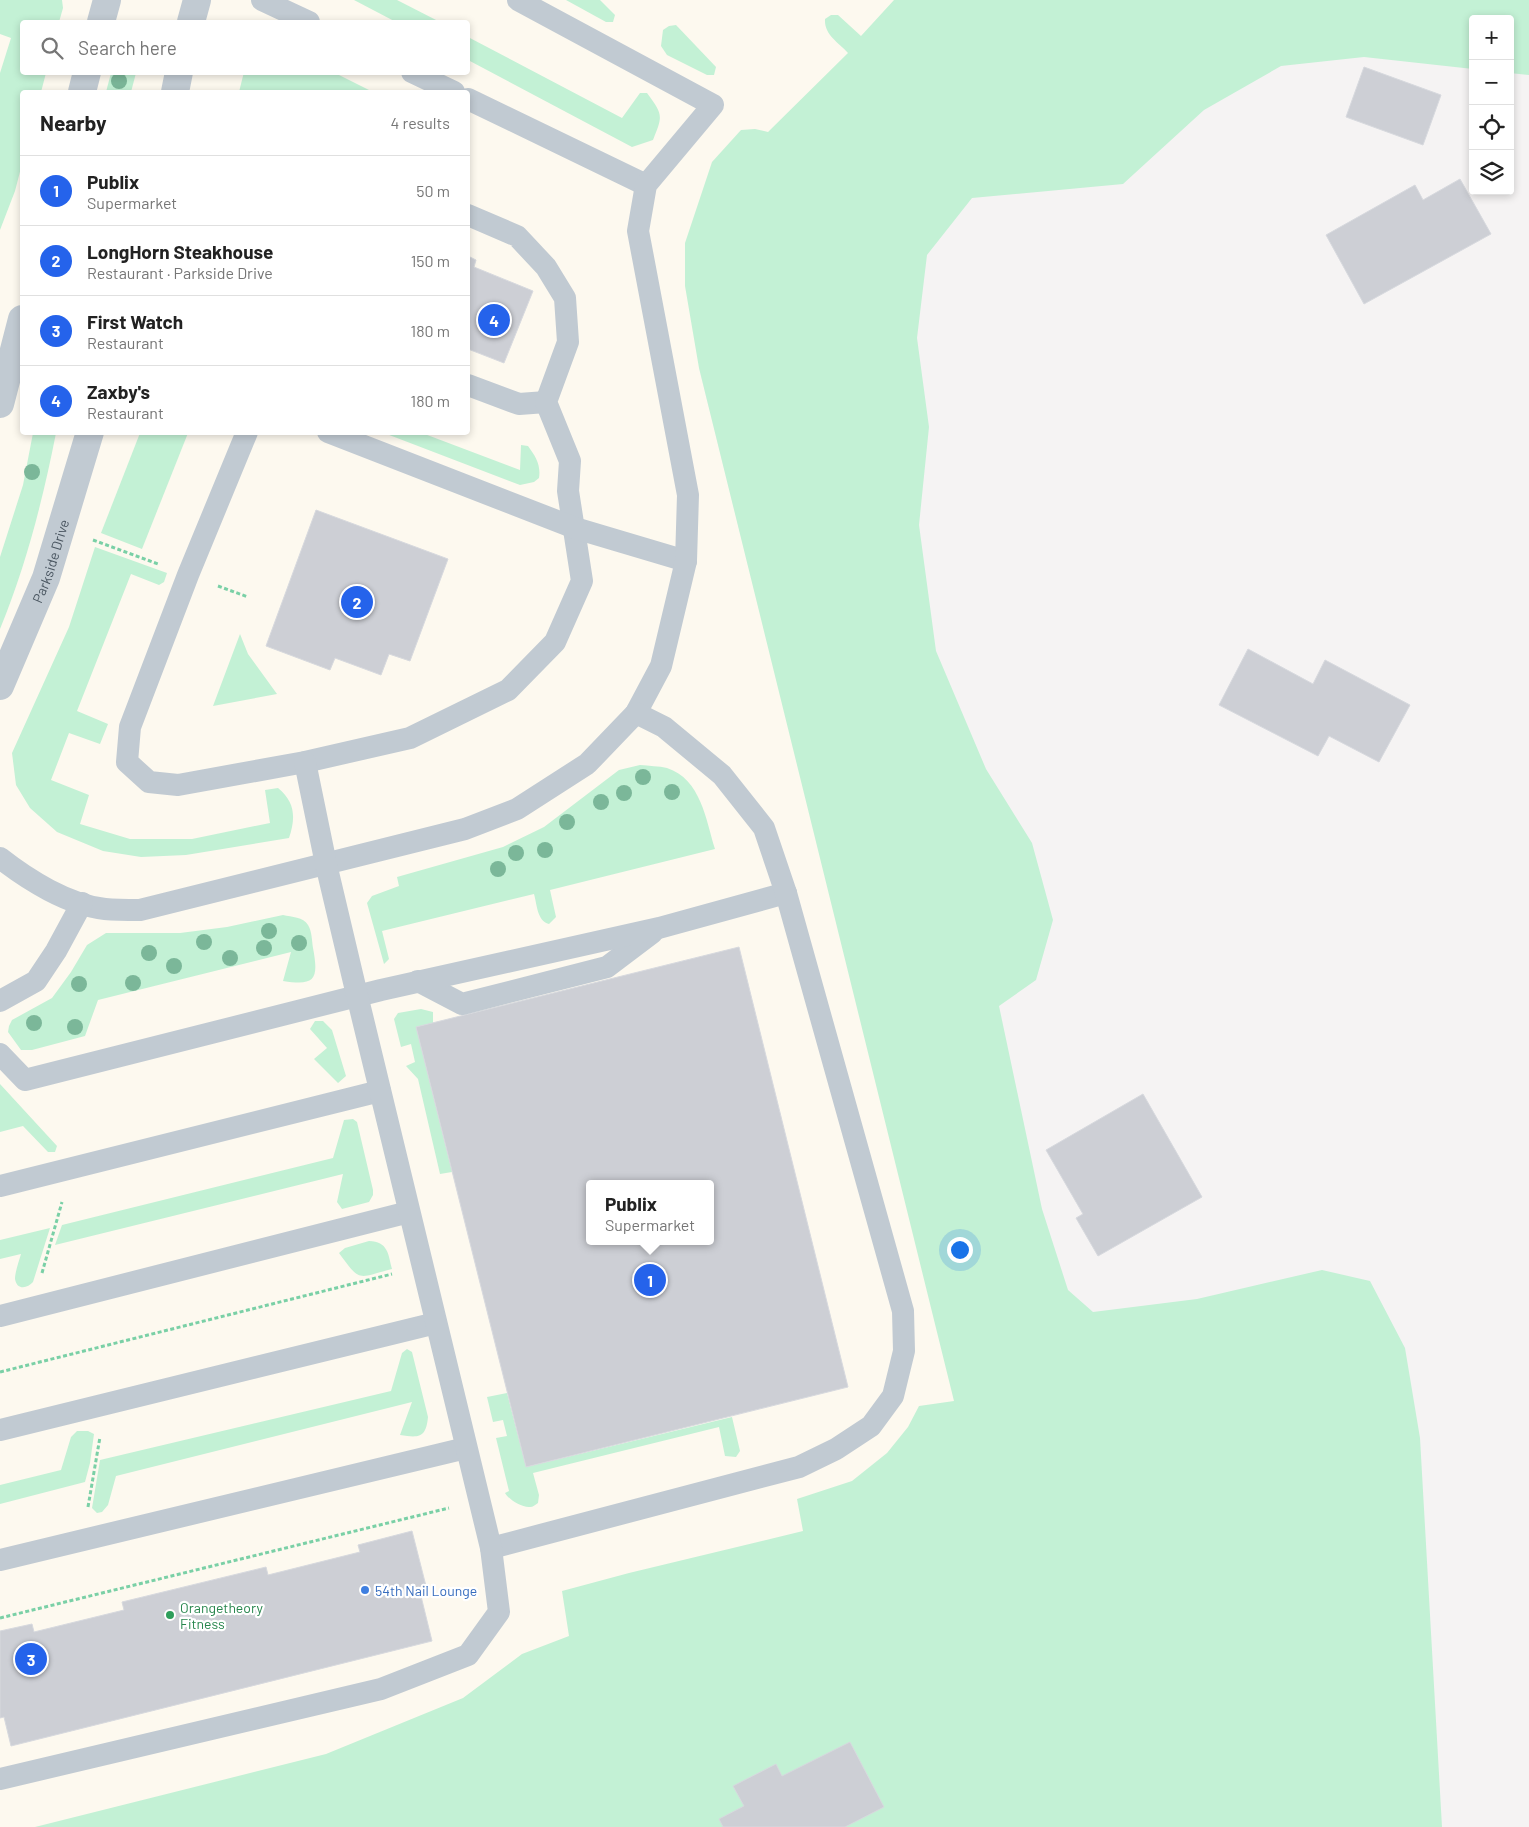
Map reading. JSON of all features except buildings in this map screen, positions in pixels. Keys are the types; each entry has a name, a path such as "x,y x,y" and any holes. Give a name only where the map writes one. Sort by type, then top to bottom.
{"street":[{"path":"101,20 106,0"},
{"path":"192,20 197,0"},
{"path":"82,90 86,75"},
{"path":"174,90 178,75"},
{"path":"0,404 20,327"},
{"name":"Parkside Drive","path":"0,686 46,578 89,435"}],"lane":[{"path":"262,0 305,20"},
{"path":"0,858 42,888 82,904 104,909 140,910 465,829 518,809 587,764 636,713 661,666 686,561 688,495 638,231 646,185 713,105 518,0"},
{"path":"418,75 450,90"},
{"path":"470,100 646,185"},
{"path":"246,435 188,575 130,727 127,762 149,782 178,785 305,762 410,738 508,690 555,642 582,581 568,491 570,461 546,402 568,342 565,298 546,267 517,236 470,216"},
{"path":"470,386 519,404 546,402"},
{"path":"336,435 575,528 686,561"},
{"path":"491,1548 799,1467 836,1449 871,1426 893,1396 904,1351 902,1311 786,893 764,828 722,775 664,727 636,713"},
{"path":"0,1779 381,1689 468,1655 499,1612 491,1548 326,864 305,762"},
{"path":"0,1054 25,1080 357,995 659,928 786,893"},
{"path":"0,1001 36,981 56,951 82,904"},
{"path":"418,981 462,1004 607,967 659,928"},
{"path":"0,1186 380,1091"},
{"path":"0,1316 409,1212"},
{"path":"0,1430 436,1324"},
{"path":"0,1560 466,1448"}],"path":[{"path":"32,1308 72,1167"},
{"path":"0,1372 423,1267"},
{"path":"82,1540 105,1404"},
{"path":"0,1618 452,1507 478,1498"}],"shaded area":[{"path":"0,0 1009,0 699,368 1009,1614 103,1827 0,1827"}],"green space":[{"path":"0,0 62,0 63,8 60,20 20,20 20,75 45,75 42,90 20,90 20,172 15,191 0,230 0,73 11,38 0,34"},
{"path":"354,0 397,0 436,20 392,20"},
{"path":"566,0 600,0 615,15 613,22 606,22"},
{"path":"894,0 1529,0 1529,75 1514,73 1514,15 1469,15 1469,69 1364,57 1281,66 1204,110 1123,184 972,198 927,255 917,338 929,427 919,525 936,651 986,769 1032,843 1053,920 1036,980 999,1006 1042,1209 1068,1290 1093,1312 1197,1299 1322,1270 1370,1281 1405,1348 1420,1438 1442,1827 35,1827 326,1754 463,1698 522,1654 569,1636 562,1591 803,1531 797,1499 852,1481 887,1453 908,1427 919,1406 954,1401 699,368 685,286 685,243 712,162 741,130 755,129 768,132 848,53 829,34 825,25 825,19 831,15 838,15 861,36"},
{"path":"676,25 716,67 714,75 707,75 667,55 661,46 663,30 669,26"},
{"path":"470,38 622,118 640,93 647,93 659,111 659,125 653,140 632,147 470,61"},
{"path":"110,75 135,75 132,90 107,90"},
{"path":"243,75 339,75 369,90 240,90"},
{"path":"33,435 56,435 33,532 18,581 0,629 0,557 23,485"},
{"path":"139,435 187,435 142,549 101,533"},
{"path":"389,435 427,435 520,470 521,445 528,446 537,461 539,478 534,482 520,485"},
{"path":"95,547 167,573 164,582 159,585 131,574 77,711 108,724 100,744 69,733 51,780 89,795 80,824 130,839 192,839 270,823 265,790 278,788 284,793 293,810 293,823 289,838 186,855 141,857 103,851 57,832 30,808 16,785 12,753 69,627"},
{"path":"240,634 248,654 277,694 213,706"},
{"path":"640,765 667,768 678,773 688,781 695,791 705,814 715,849 550,890 556,917 549,924 540,916 534,894 382,931 389,959 384,964 367,903 372,896 399,886 397,877 503,847 544,827 619,770"},
{"path":"283,915 300,919 306,922 309,927 315,959 315,974 308,981 283,981 291,952 98,1000 85,1036 32,1050 21,1050 8,1032 12,1020 52,998 71,972 87,945 106,933 180,933 227,927"},
{"path":"421,1009 433,1012 433,1023 416,1027 452,1172 440,1174 418,1079 406,1066 415,1062 411,1044 401,1047 394,1019 398,1013"},
{"path":"315,1021 323,1021 332,1030 346,1076 338,1083 314,1059 327,1048 310,1029"},
{"path":"0,1084 57,1146 55,1152 48,1152 23,1126 0,1132"},
{"path":"353,1119 357,1122 373,1190 373,1195 369,1202 342,1209 337,1202 343,1174 55,1245 62,1225 333,1158 344,1120"},
{"path":"50,1228 33,1282 26,1287 20,1287 15,1279 21,1254 0,1259 0,1240"},
{"path":"369,1241 384,1246 392,1269 361,1276 356,1274 339,1253 345,1248"},
{"path":"407,1349 412,1352 428,1417 425,1429 420,1435 400,1435 412,1402 116,1476 108,1505 102,1512 97,1513 92,1508 100,1460 391,1391 402,1353"},
{"path":"507,1393 526,1467 732,1417 740,1451 736,1457 725,1456 719,1427 533,1473 539,1495 538,1503 527,1507 519,1505 505,1493 509,1491 496,1438 507,1436 503,1420 493,1422 487,1397"},
{"path":"77,1431 88,1431 94,1434 85,1482 0,1504 0,1485 61,1470 71,1437"}],"place":[{"name":"Zaxby's","path":"494,320"},
{"name":"LongHorn Steakhouse","path":"357,602"},
{"name":"Publix","path":"650,1280"},
{"name":"54th Nail Lounge","path":"365,1590"},
{"name":"Orangetheory Fitness","path":"170,1615"},
{"name":"First Watch","path":"31,1659"}]}
